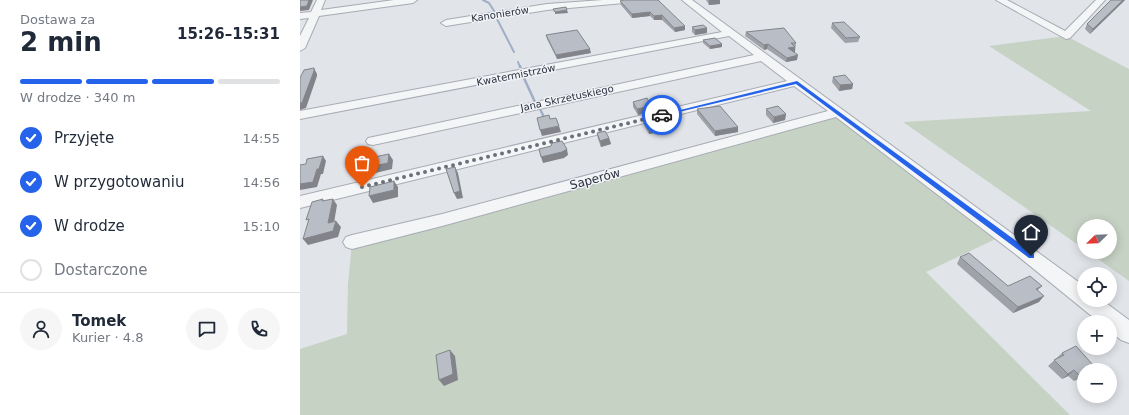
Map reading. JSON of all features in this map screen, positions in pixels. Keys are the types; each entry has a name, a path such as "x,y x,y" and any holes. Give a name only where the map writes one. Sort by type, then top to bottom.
{"street":[{"path":"300,48 321,0"},
{"path":"300,16 413,0"},
{"name":"Kanonierów","path":"446,23 547,7 624,0"},
{"path":"686,0 1021,248 1077,292"},
{"path":"1000,0 1066,36 1100,0"},
{"name":"Kwatermistrzów","path":"300,115 731,33"},
{"name":"Jana Skrzetuskiego","path":"373,141 601,90 762,57"},
{"path":"300,202 797,82"},
{"name":"Saperów","path":"352,242 449,218 837,113"},
{"path":"1096,307 1129,333"}],"green space":[{"path":"1066,36 1129,69 1129,281 1117,273 1117,267 1109,267 1098,259 1117,259 1117,219 1077,219 1077,244 903,122 1091,111 989,46"},
{"path":"837,113 1004,235 926,272 1070,415 300,415 300,349 347,334 348,284 352,242"}],"building":[{"path":"300,0 309,0 307,6 300,7"},
{"path":"658,0 685,26 674,28 662,15 654,16 650,12 632,14 620,1"},
{"path":"1111,0 1123,0 1093,29 1087,24"},
{"path":"566,7 567,10 555,12 553,9"},
{"path":"844,22 860,37 846,38 832,23"},
{"path":"703,25 707,28 695,30 692,27"},
{"path":"784,28 796,43 791,43 795,47 788,48 798,55 787,58 768,44 764,45 746,32"},
{"path":"577,30 590,49 556,55 546,35"},
{"path":"715,38 722,44 710,46 703,40"},
{"path":"314,68 302,103 300,103 300,78 304,70"},
{"path":"845,75 853,84 840,85 833,77"},
{"path":"647,98 651,106 637,109 633,102"},
{"path":"720,106 738,127 715,131 697,109"},
{"path":"778,106 786,114 774,117 766,109"},
{"path":"549,115 550,119 556,118 559,126 540,130 537,118"},
{"path":"657,115 659,117 666,116 671,123 649,128 643,119"},
{"path":"605,131 609,138 600,141 597,133"},
{"path":"562,141 567,149 562,152 541,157 539,149 551,146 552,143"},
{"path":"389,154 388,163 359,169 360,160"},
{"path":"323,156 313,182 300,184 300,165 306,164 307,159"},
{"path":"455,167 460,191 454,193 446,169"},
{"path":"394,181 394,190 369,196 370,187"},
{"path":"323,199 322,201 333,199 328,223 336,221 333,231 303,239 309,219 306,220 312,202"},
{"path":"969,253 1008,286 1030,276 1042,286 1036,289 1044,296 1018,307 960,257"},
{"path":"1076,346 1077,355 1084,355 1091,363 1077,363 1077,373 1074,370 1068,374 1054,360 1064,355 1062,353"},
{"path":"450,350 453,374 439,380 436,355"}],"waterway":[{"path":"483,0 489,3 496,14"},
{"path":"496,17 514,52"},
{"path":"518,62 520,67"},
{"path":"520,66 522,71"},
{"path":"523,76 535,102"},
{"path":"539,107 544,117"}],"way so far":[{"path":"362,187 662,115"}],"route":[{"path":"662,115 797,82 1031,256"}]}
